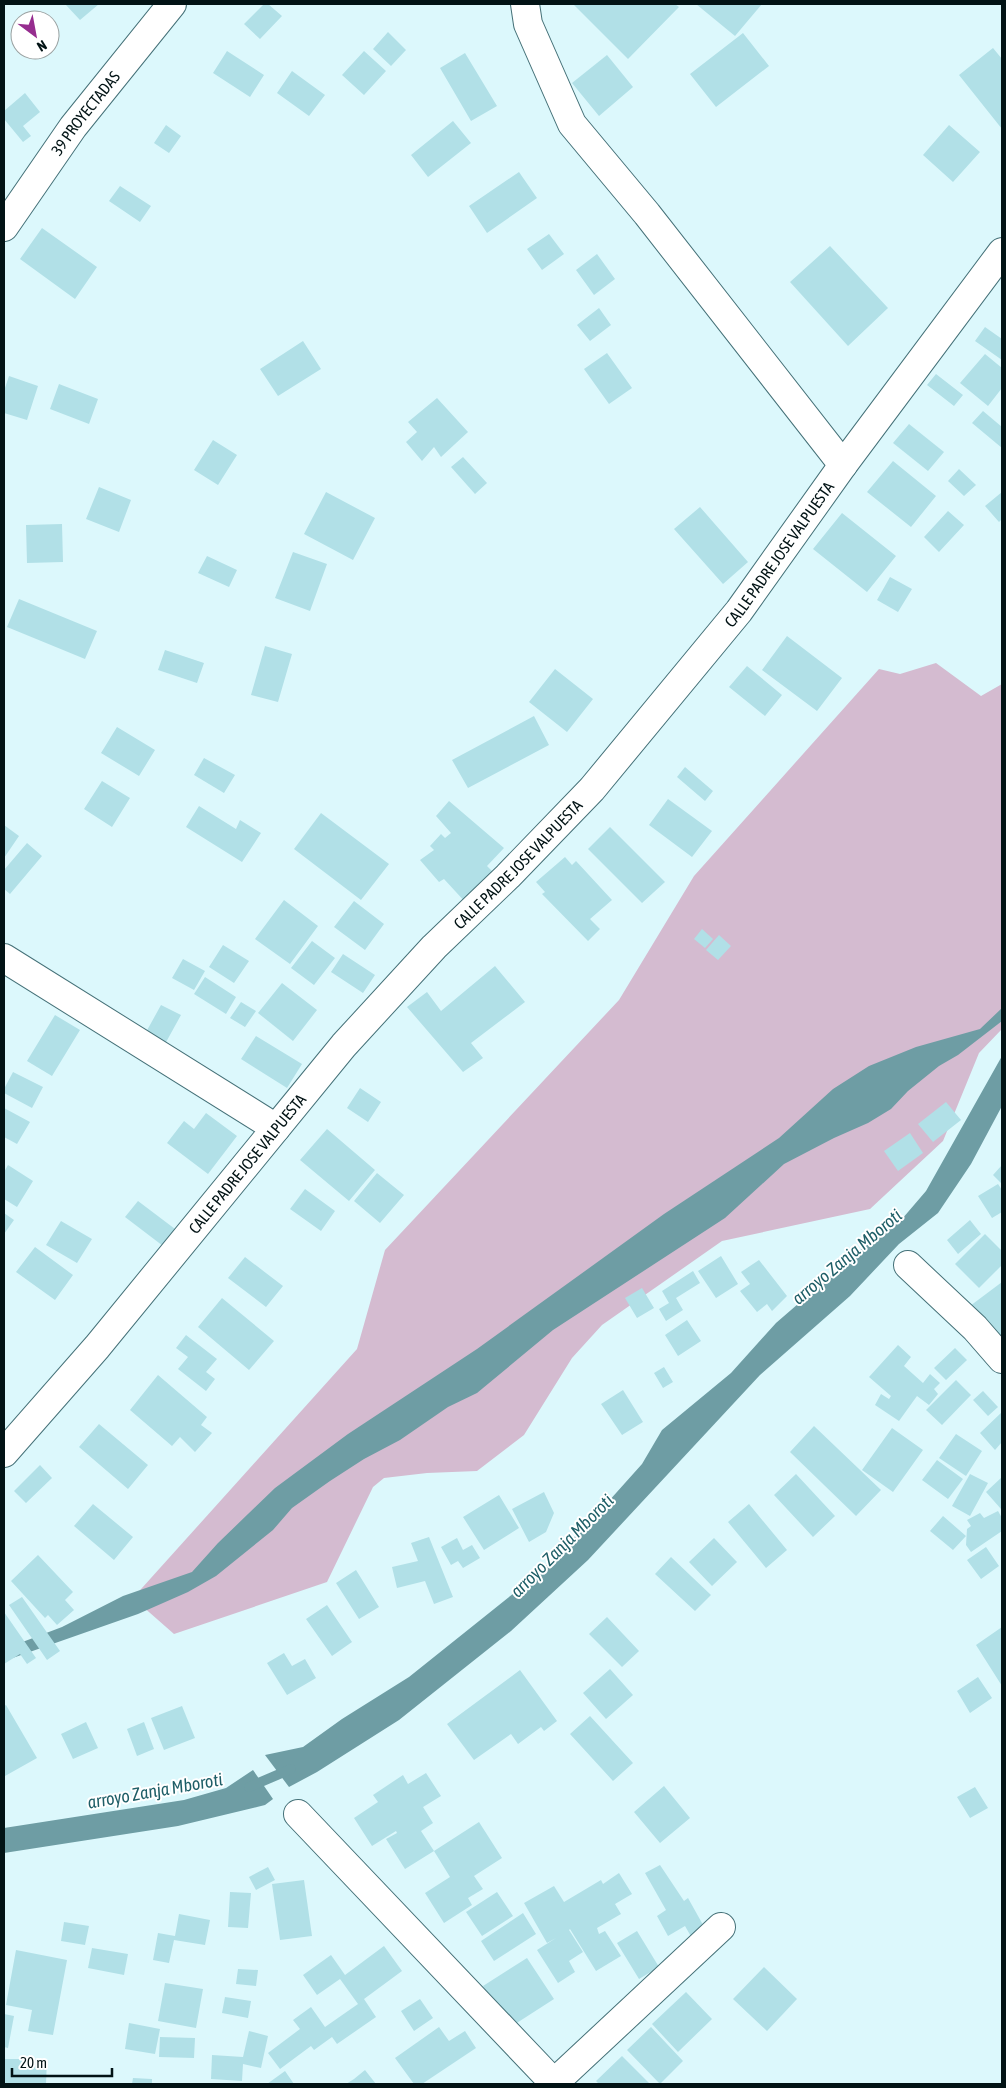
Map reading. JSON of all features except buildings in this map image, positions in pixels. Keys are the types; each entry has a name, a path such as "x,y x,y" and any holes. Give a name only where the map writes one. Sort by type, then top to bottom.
{"street":[{"name":"39 PROYECTADAS","path":"4,227 73,127 172,4"},
{"path":"525,4 528,24 572,124 647,214 844,465"},
{"name":"CALLE PADRE JOSE VALPUESTA","path":"4,1453 97,1347 344,1045 434,947 508,876 592,789 739,611 844,465 1002,252"},
{"path":"4,958 276,1128"},
{"path":"908,1265 975,1328 1002,1359"},
{"path":"298,1814 554,2084 721,1928"}],"shaded area":[{"path":"936,663 981,696 1002,684 1002,1029 979,1053 943,1141 870,1209 722,1241 602,1325 572,1358 524,1435 477,1471 427,1473 384,1478 373,1487 327,1582 174,1634 133,1598 357,1349 385,1250 619,1000 694,876 879,669 900,674"}],"water":[{"path":"1002,1008 1002,1021 958,1055 939,1066 908,1091 891,1109 868,1123 784,1164 725,1218 553,1330 477,1393 448,1407 400,1440 364,1459 292,1508 273,1530 216,1576 188,1592 138,1614 4,1661 4,1649 62,1627 123,1596 192,1572 218,1543 275,1488 348,1434 477,1349 664,1214 779,1138 833,1089 869,1066 916,1047 980,1029"},
{"path":"1002,1056 1002,1106 971,1164 938,1213 899,1244 850,1296 760,1375 588,1560 511,1631 399,1720 317,1772 289,1787 265,1755 303,1747 342,1719 409,1677 539,1573 599,1512 642,1464 662,1430 731,1373 776,1323 872,1240 902,1219 926,1191"},
{"path":"253,1770 273,1799 265,1805 178,1826 4,1853 4,1828 184,1800 226,1788"}],"waterway":[{"name":"arroyo Zanja Mboroti","path":"249,1787 291,1769"}]}
